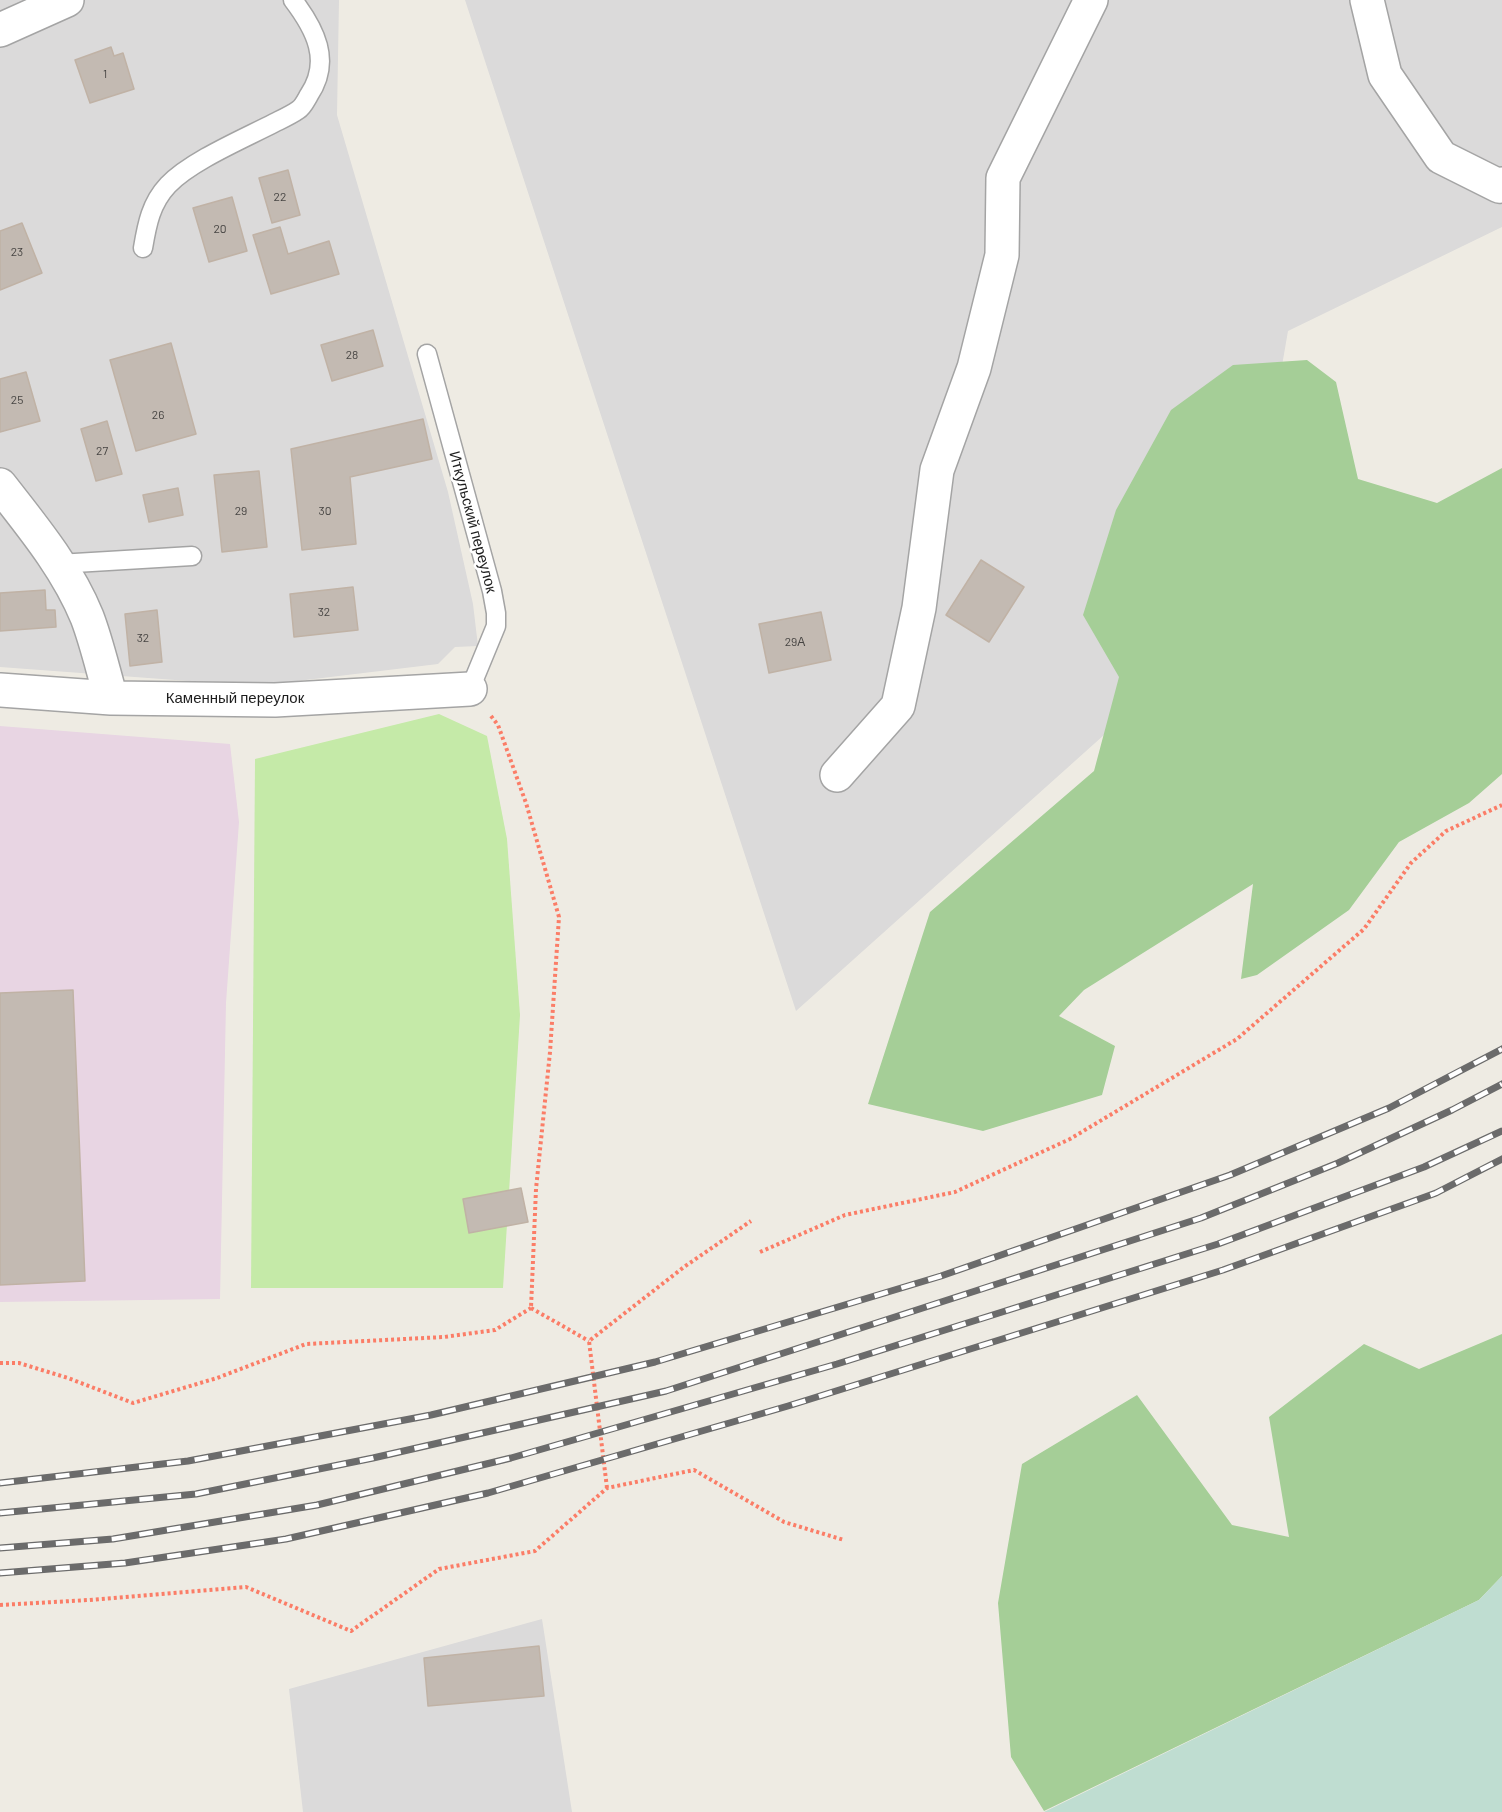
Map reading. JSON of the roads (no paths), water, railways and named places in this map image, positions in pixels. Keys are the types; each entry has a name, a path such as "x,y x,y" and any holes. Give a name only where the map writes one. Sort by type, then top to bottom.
{"street":[{"path":"0,30 67,0"},
{"path":"837,775 898,706 919,608 937,471 974,368 1002,255 1003,178 1091,0"},
{"path":"1367,0 1385,75 1441,157 1499,186 1502,184"},
{"path":"0,485 58,564 86,617 111,698"},
{"name":"Каменный переулок","path":"0,690 111,698 275,700 470,689"}],"lane":[{"path":"143,248 148,218 157,199 169,184 190,167 300,109 315,86 320,65 318,42 306,17 293,0"},
{"name":"Иткульский переулок","path":"427,354 496,613 496,626 470,689"},
{"path":"58,564 192,556"}],"railway":[{"path":"0,1483 188,1461 431,1415 655,1362 941,1276 1230,1175 1389,1108 1502,1049"},
{"path":"0,1513 196,1494 373,1458 666,1391 1201,1218 1338,1163 1502,1084"},
{"path":"0,1548 113,1539 317,1505 511,1458 837,1364 1218,1244 1424,1167 1502,1131"},
{"path":"0,1573 125,1563 286,1539 488,1493 788,1406 1223,1270 1436,1193 1502,1159"}]}
